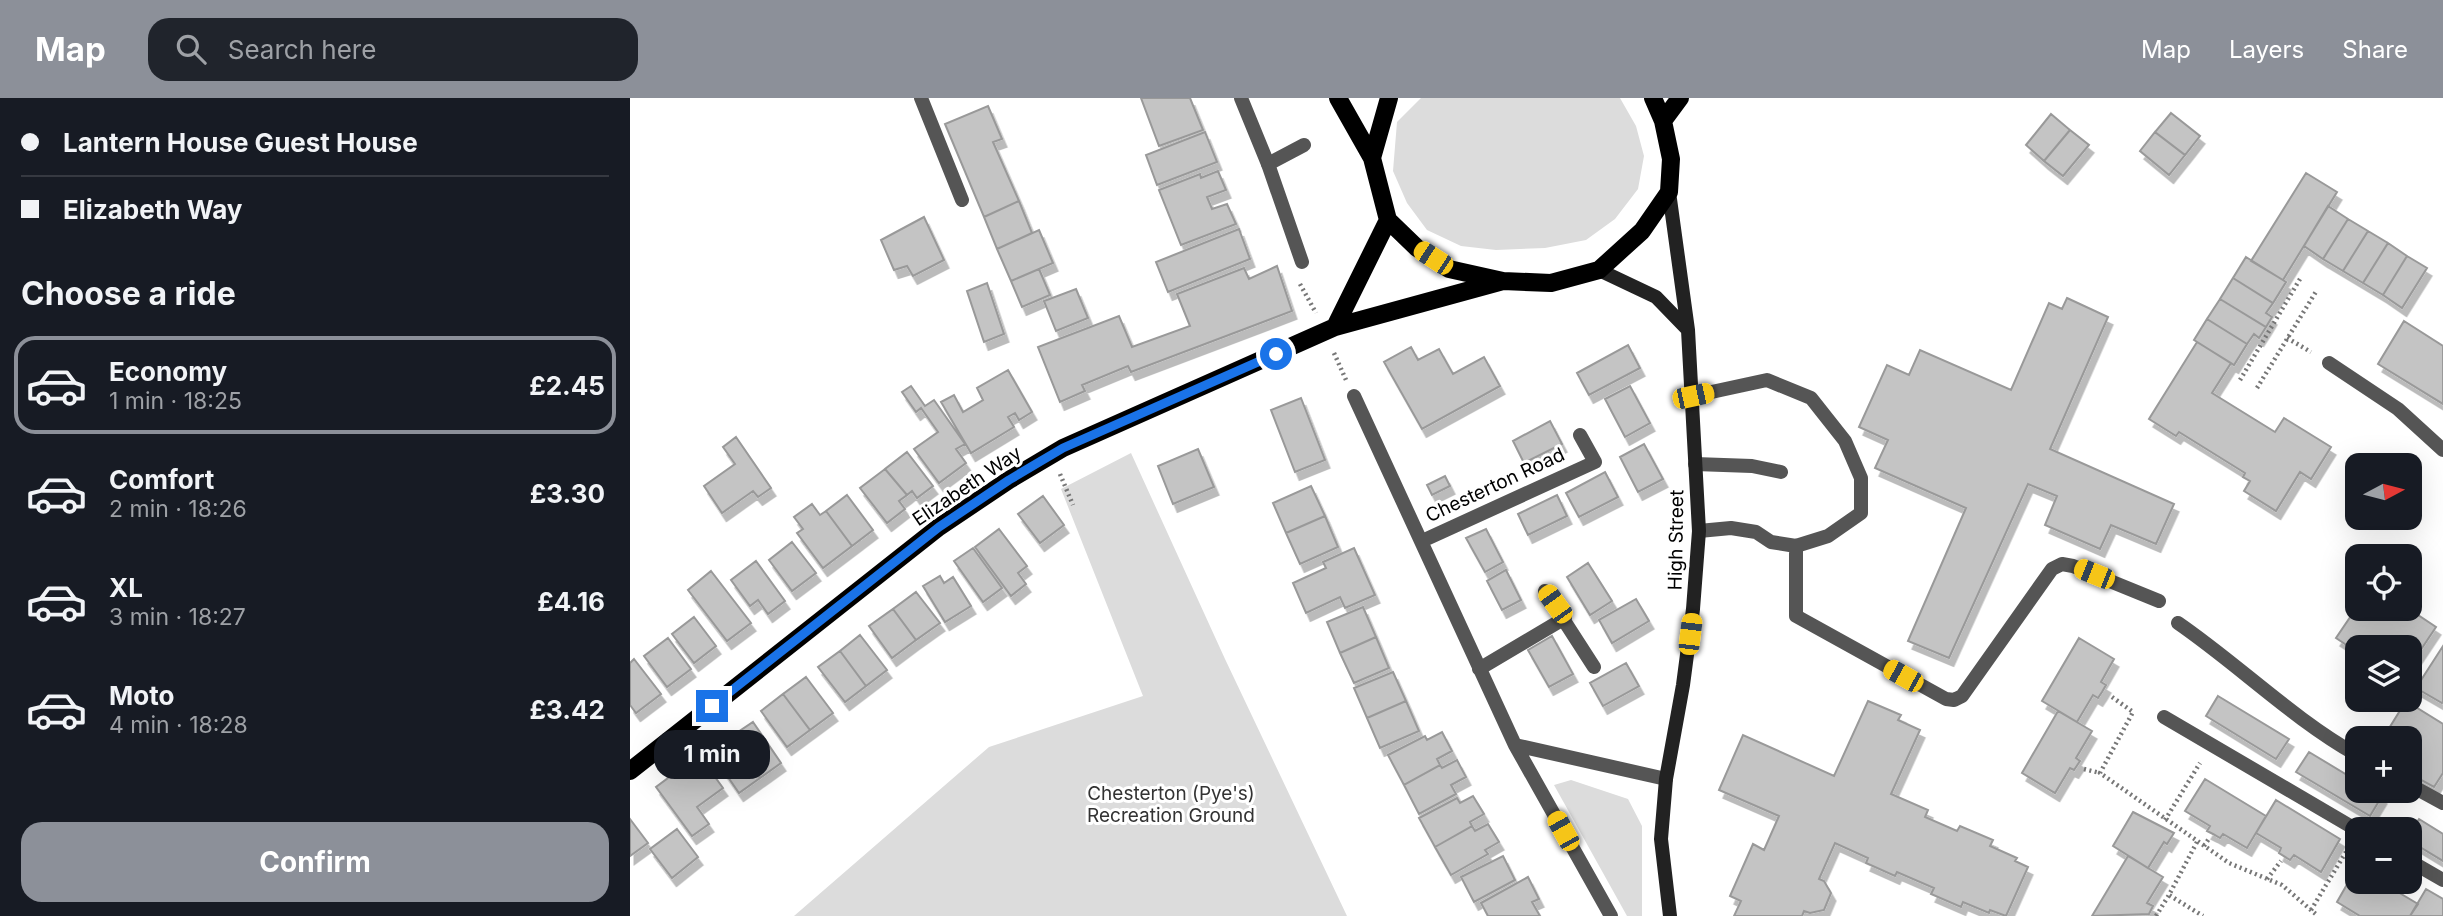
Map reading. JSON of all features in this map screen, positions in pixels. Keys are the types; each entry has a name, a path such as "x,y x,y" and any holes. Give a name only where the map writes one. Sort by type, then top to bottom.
{"main road":[{"path":"1338,98 1372,158 1388,220 1417,248 1449,268 1503,281 1551,283 1599,270 1642,231 1669,192 1671,159 1663,121 1653,98"},
{"path":"1372,158 1390,98"},
{"path":"1663,121 1680,98"},
{"path":"1335,327 1388,220"},
{"name":"Elizabeth Way","path":"630,771 939,527 1051,455 1335,327 1503,281"}],"street":[{"path":"921,98 962,200"},
{"path":"1241,98 1268,164 1302,262"},
{"path":"1268,164 1304,145"},
{"name":"High Street","path":"1669,192 1688,330 1699,531 1693,609 1666,779 1661,839 1670,916"},
{"path":"1599,270 1656,297 1688,330"},
{"path":"2329,363 2399,409 2443,450"},
{"path":"1693,396 1767,380 1811,397 1845,441 1861,478 1861,513 1828,536 1796,546 1771,542 1756,532 1731,527 1699,531"},
{"name":"Chesterton Road","path":"1354,396 1515,745 1611,916"},
{"name":"Chesterton Road","path":"1422,541 1595,462 1580,435"},
{"path":"1695,464 1752,466 1781,472"},
{"path":"1796,546 1796,616 1946,699 1954,700 1962,696 2053,569 2062,564 2159,601"},
{"path":"1545,591 1565,618 1594,667"},
{"path":"1479,669 1565,618"},
{"path":"2178,623 2219,652 2325,737 2345,748"},
{"path":"2164,716 2345,823"},
{"path":"1515,745 1666,779"},
{"path":"2422,792 2443,803"},
{"path":"2422,868 2443,880"}],"path":[{"path":"2240,380 2300,279"},
{"path":"2257,388 2317,290"},
{"path":"2287,338 2329,363"},
{"path":"1051,455 1073,505"},
{"path":"2100,772 2133,712 2112,697"},
{"path":"2165,820 2203,760"},
{"path":"2084,769 2100,772 2229,863 2282,885 2318,916"},
{"path":"2204,846 2210,837"},
{"path":"2156,916 2197,842"},
{"path":"2311,910 2345,854"},
{"path":"2267,879 2281,861"},
{"path":"2169,895 2203,916"}],"green space":[{"path":"1421,98 1620,98 1636,126 1644,156 1638,189 1615,219 1586,240 1545,248 1496,250 1461,246 1427,230 1407,203 1393,171 1397,122"},
{"name":"Chesterton (Pye's) Recreation Ground","path":"1131,453 1347,916 794,916 989,747 1143,696 1061,489"},
{"path":"1571,780 1628,799 1642,826 1642,916 1627,916 1554,785"}],"building":[{"path":"1141,98 1190,98 1203,130 1159,146"},
{"path":"988,106 1002,139 993,142 1019,201 984,217 945,124"},
{"path":"2171,113 2200,136 2185,155 2155,132"},
{"path":"2051,114 2070,130 2044,161 2026,145"},
{"path":"2070,130 2089,145 2063,176 2044,161"},
{"path":"1205,132 1217,162 1157,185 1146,155"},
{"path":"2155,132 2185,155 2169,175 2140,151"},
{"path":"1218,171 1226,190 1207,197 1212,209 1227,204 1236,224 1181,245 1159,190 1200,174 1201,178"},
{"path":"2306,173 2337,192 2283,280 2251,261"},
{"path":"1019,201 1032,233 997,249 984,217"},
{"path":"2328,206 2348,219 2323,259 2304,246"},
{"path":"924,217 944,260 913,276 907,266 894,270 881,240"},
{"path":"2348,219 2368,231 2343,271 2323,259"},
{"path":"1239,229 1250,259 1168,292 1156,262"},
{"path":"1039,230 1053,263 1011,281 997,249"},
{"path":"2368,231 2388,243 2363,283 2343,271"},
{"path":"2388,243 2407,256 2383,295 2363,283"},
{"path":"2407,256 2427,268 2402,308 2383,295"},
{"path":"2246,257 2286,282 2273,303 2233,278"},
{"path":"1277,266 1292,311 1131,372 1128,366 1082,385 1085,391 1060,402 1038,347 1119,316 1132,347 1190,326 1177,294 1244,268 1249,279"},
{"path":"1039,269 1050,295 1022,307 1011,281"},
{"path":"2233,278 2273,303 2266,313 2272,317 2266,327 2220,299"},
{"path":"987,283 1004,334 984,342 967,291"},
{"path":"1076,289 1088,318 1056,331 1044,301"},
{"path":"2067,298 2108,317 2050,449 2174,504 2156,544 2111,525 2100,549 2045,525 2057,496 2028,484 1949,658 1908,641 1966,508 1875,468 1888,440 1859,427 1887,365 1909,375 1920,350 2011,390 2049,303 2062,309"},
{"path":"2220,299 2266,327 2259,338 2254,334 2247,344 2207,319"},
{"path":"2207,319 2247,344 2234,365 2194,340"},
{"path":"2404,321 2443,346 2443,404 2378,364"},
{"path":"2197,342 2231,363 2212,393 2275,432 2284,418 2331,447 2311,479 2300,472 2276,511 2244,491 2250,481 2243,477 2245,473 2179,432 2176,436 2149,419"},
{"path":"1628,345 1640,368 1589,395 1577,373"},
{"path":"1411,347 1418,360 1439,349 1453,374 1484,357 1500,386 1422,429 1384,362"},
{"path":"1008,370 1032,412 1019,420 1015,413 1008,417 1014,427 971,453 941,402 954,395 963,412 983,400 977,388"},
{"path":"911,386 925,406 934,400 965,444 956,449 966,463 939,483 914,449 938,432 921,408 916,412 902,392"},
{"path":"1630,386 1650,423 1625,437 1605,399"},
{"path":"1301,398 1325,460 1295,472 1271,410"},
{"path":"1550,421 1562,444 1524,463 1513,441"},
{"path":"736,437 771,488 758,497 753,491 722,513 704,486 735,464 723,447"},
{"path":"1644,444 1663,479 1638,492 1620,457"},
{"path":"1198,449 1214,487 1173,504 1158,466"},
{"path":"907,452 933,486 917,498 912,491 907,495 885,469"},
{"path":"885,469 907,495 899,501 905,509 887,523 860,488"},
{"path":"1605,472 1618,497 1579,517 1566,493"},
{"path":"1445,476 1450,486 1432,495 1427,485"},
{"path":"1311,486 1325,516 1286,533 1273,503"},
{"path":"847,495 873,530 852,546 826,511"},
{"path":"1557,495 1567,516 1528,535 1518,514"},
{"path":"1043,496 1064,525 1040,543 1018,514"},
{"path":"812,504 820,515 826,511 852,546 823,568 797,533 803,529 794,517"},
{"path":"1325,516 1338,547 1300,564 1286,533"},
{"path":"999,529 1027,566 1018,573 1026,584 1011,596 975,547"},
{"path":"1486,529 1503,562 1485,572 1466,538"},
{"path":"792,542 816,573 792,591 769,560"},
{"path":"973,548 1002,588 983,602 954,561"},
{"path":"1354,548 1375,595 1345,608 1340,597 1306,613 1293,583 1326,568 1323,562"},
{"path":"756,561 785,601 768,614 758,600 750,606 731,580"},
{"path":"1588,563 1612,601 1590,615 1567,577"},
{"path":"1506,570 1521,600 1502,610 1487,581"},
{"path":"711,571 751,623 727,641 688,590"},
{"path":"940,576 944,583 953,577 971,606 945,622 923,586"},
{"path":"916,592 940,623 916,640 893,609"},
{"path":"1636,599 1649,621 1612,643 1599,620"},
{"path":"1363,607 1376,637 1340,653 1327,622"},
{"path":"893,609 916,640 892,658 869,626"},
{"path":"694,617 716,646 694,663 672,634"},
{"path":"2422,618 2436,627 2422,648 2422,635 2345,635 2345,644 2336,638 2348,621 2422,621"},
{"path":"860,635 887,670 866,686 840,651"},
{"path":"1552,636 1573,674 1549,687 1528,650"},
{"path":"1376,637 1389,668 1354,683 1340,653"},
{"path":"668,638 691,669 667,687 644,656"},
{"path":"2079,638 2114,659 2101,682 2106,685 2102,692 2098,698 2093,695 2077,722 2042,701"},
{"path":"2443,646 2442,703 2422,691 2422,679"},
{"path":"840,651 866,686 845,702 818,667"},
{"path":"634,659 661,694 636,713 630,705 630,663"},
{"path":"1626,663 1639,686 1603,706 1590,683"},
{"path":"1393,672 1406,701 1367,718 1354,688"},
{"path":"806,677 833,713 810,730 783,694"},
{"path":"783,694 810,730 787,747 761,711"},
{"path":"2218,696 2289,739 2276,759 2206,716"},
{"path":"1406,701 1419,731 1380,748 1367,718"},
{"path":"1868,701 1901,715 1898,720 1920,730 1891,794 1928,810 1925,817 1957,831 1960,826 1993,840 1990,846 2017,858 2015,861 2028,867 2006,916 1990,910 1989,913 1963,902 1961,907 1931,894 1934,888 1897,872 1895,876 1866,863 1868,858 1835,843 1819,879 1824,881 1831,893 1824,910 1810,913 1804,911 1802,916 1734,916 1741,901 1730,896 1753,844 1764,850 1779,816 1719,790 1743,735 1834,776"},
{"path":"2058,711 2092,731 2076,758 2080,761 2074,770 2070,768 2055,793 2022,773"},
{"path":"2422,711 2443,724 2443,773 2434,787 2422,780 2422,726 2390,726 2399,712"},
{"path":"753,722 781,763 760,778 732,736"},
{"path":"1442,732 1452,751 1437,759 1440,765 1404,785 1388,755 1425,736 1427,740"},
{"path":"732,736 760,778 739,793 710,751"},
{"path":"2309,752 2345,774 2345,801 2296,772"},
{"path":"699,755 723,788 697,807 709,824 692,836 656,787"},
{"path":"1457,760 1466,777 1451,785 1456,794 1419,814 1404,785 1440,765 1442,768"},
{"path":"2205,779 2266,816 2247,848 2223,834 2220,838 2207,831 2210,826 2185,811"},
{"path":"1473,796 1484,814 1470,822 1472,826 1435,847 1419,818 1457,798 1460,803"},
{"path":"2276,800 2340,839 2321,872 2294,855 2290,860 2279,853 2281,848 2256,833"},
{"path":"2348,803 2378,803 2370,816"},
{"path":"2133,812 2174,833 2167,844 2164,842 2148,868 2113,846"},
{"path":"630,819 648,843 630,856"},
{"path":"2422,821 2443,834 2443,861 2422,848"},
{"path":"1488,824 1499,842 1485,850 1488,854 1451,875 1435,847 1472,826 1475,831"},
{"path":"677,829 698,857 672,878 650,849"},
{"path":"1503,856 1515,880 1474,902 1461,877"},
{"path":"2128,856 2163,877 2147,903 2153,906 2149,914 2092,916"},
{"path":"1528,877 1539,899 1532,902 1540,916 1488,916 1481,903"},
{"path":"2345,888 2345,894 2401,894 2418,904 2410,916 2360,916 2337,902"},
{"path":"2426,889 2443,899 2443,916 2410,916"}],"route":[{"path":"712,706 939,527 1009,480 1063,448 1276,354"}]}
